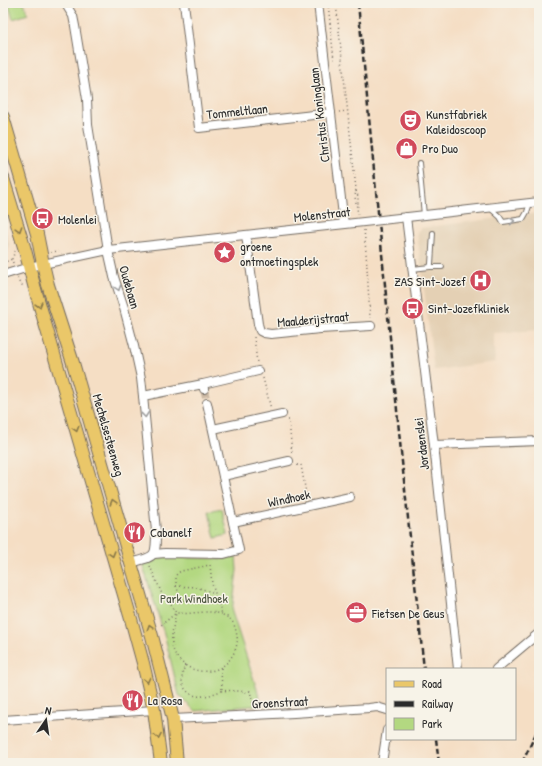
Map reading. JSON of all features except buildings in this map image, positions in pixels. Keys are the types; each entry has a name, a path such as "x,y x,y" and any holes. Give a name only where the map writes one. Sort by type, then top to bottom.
{"main road":[{"name":"Mechelsesteenweg","path":"3,117 39,244 48,285 75,368 151,631 173,719 177,763"},
{"path":"3,178 143,663 154,710 161,763"}],"street":[{"name":"Oudebaan","path":"65,3 73,16 75,26 87,99 88,125 108,250 114,277 134,346 141,378 156,531 156,548 150,557"},
{"name":"Tommeltlaan","path":"184,3 199,128 331,113"},
{"name":"Christus Koninglaan","path":"318,3 344,224"},
{"name":"Molenstraat","path":"3,275 29,267 108,250 539,202"},
{"name":"Jordaenslei","path":"406,217 434,445 458,668"},
{"name":"Maalderijstraat","path":"246,235 260,331 271,334 371,326"},
{"path":"143,396 203,386 258,371"},
{"path":"131,563 165,553 224,554 239,550 207,403"},
{"path":"213,429 282,414"},
{"path":"434,445 539,441"},
{"path":"223,476 289,462"},
{"name":"Windhoek","path":"233,522 350,497"},
{"path":"497,668 539,633"},
{"name":"Groenstraat","path":"173,719 369,708 386,710"},
{"path":"3,720 154,710"},
{"path":"382,763 386,737"}],"lane":[{"path":"3,131 33,234 39,244"},
{"path":"419,163 424,215"},
{"path":"490,208 500,217 503,222 509,222 522,219 527,212 530,203"},
{"path":"430,267 433,233"},
{"path":"412,269 442,267"}],"path":[{"path":"336,3 358,196 358,211 355,197 356,189"},
{"path":"364,222 371,326"},
{"path":"3,263 12,259 15,250 24,247"},
{"path":"51,252 65,250"},
{"path":"150,557 162,594 171,604 176,613 172,644 180,661 185,666 198,671 210,671 221,668 229,661 235,651 237,640 236,629 230,619 215,612 205,611 191,614 176,613 161,626 151,631"},
{"path":"219,605 210,602 200,603 184,601 181,598 176,586 176,575 178,572 210,565 212,584 219,605 222,614"},
{"path":"176,586 196,587 215,593"},
{"path":"185,666 181,679 188,692 194,696 201,697 222,691 250,691 256,715"},
{"path":"221,668 222,691"}],"shaded area":[{"name":"ZAS Sint-Jozef","path":"539,213 539,330 493,333 495,362 434,370 417,232 421,228"},
{"path":"3,223 10,246 5,258 3,258"}],"green space":[{"path":"8,3 24,3 28,14 13,19"},
{"path":"222,509 228,535 215,538 209,512"},
{"name":"Park Windhoek","path":"236,556 237,570 232,612 262,705 195,711 179,695 165,637 142,563 164,557 225,559"}],"tunnel":[{"path":"204,389 207,403"}],"railway":[{"path":"358,3 401,452 424,668"},
{"path":"522,763 539,727"},
{"path":"436,740 439,763"}],"place":[{"name":"Kunstfabriek Kaleidoscoop","path":"410,121"},
{"name":"Pro Duo","path":"407,148"},
{"name":"Molenlei","path":"42,219"},
{"name":"groene ontmoetingsplek","path":"225,253"},
{"name":"ZAS Sint-Jozef","path":"481,281"},
{"name":"Sint-Jozefkliniek","path":"413,308"},
{"name":"Cabanelf","path":"135,532"},
{"name":"Fietsen De Geus","path":"357,613"},
{"name":"La Rosa","path":"132,700"}]}
